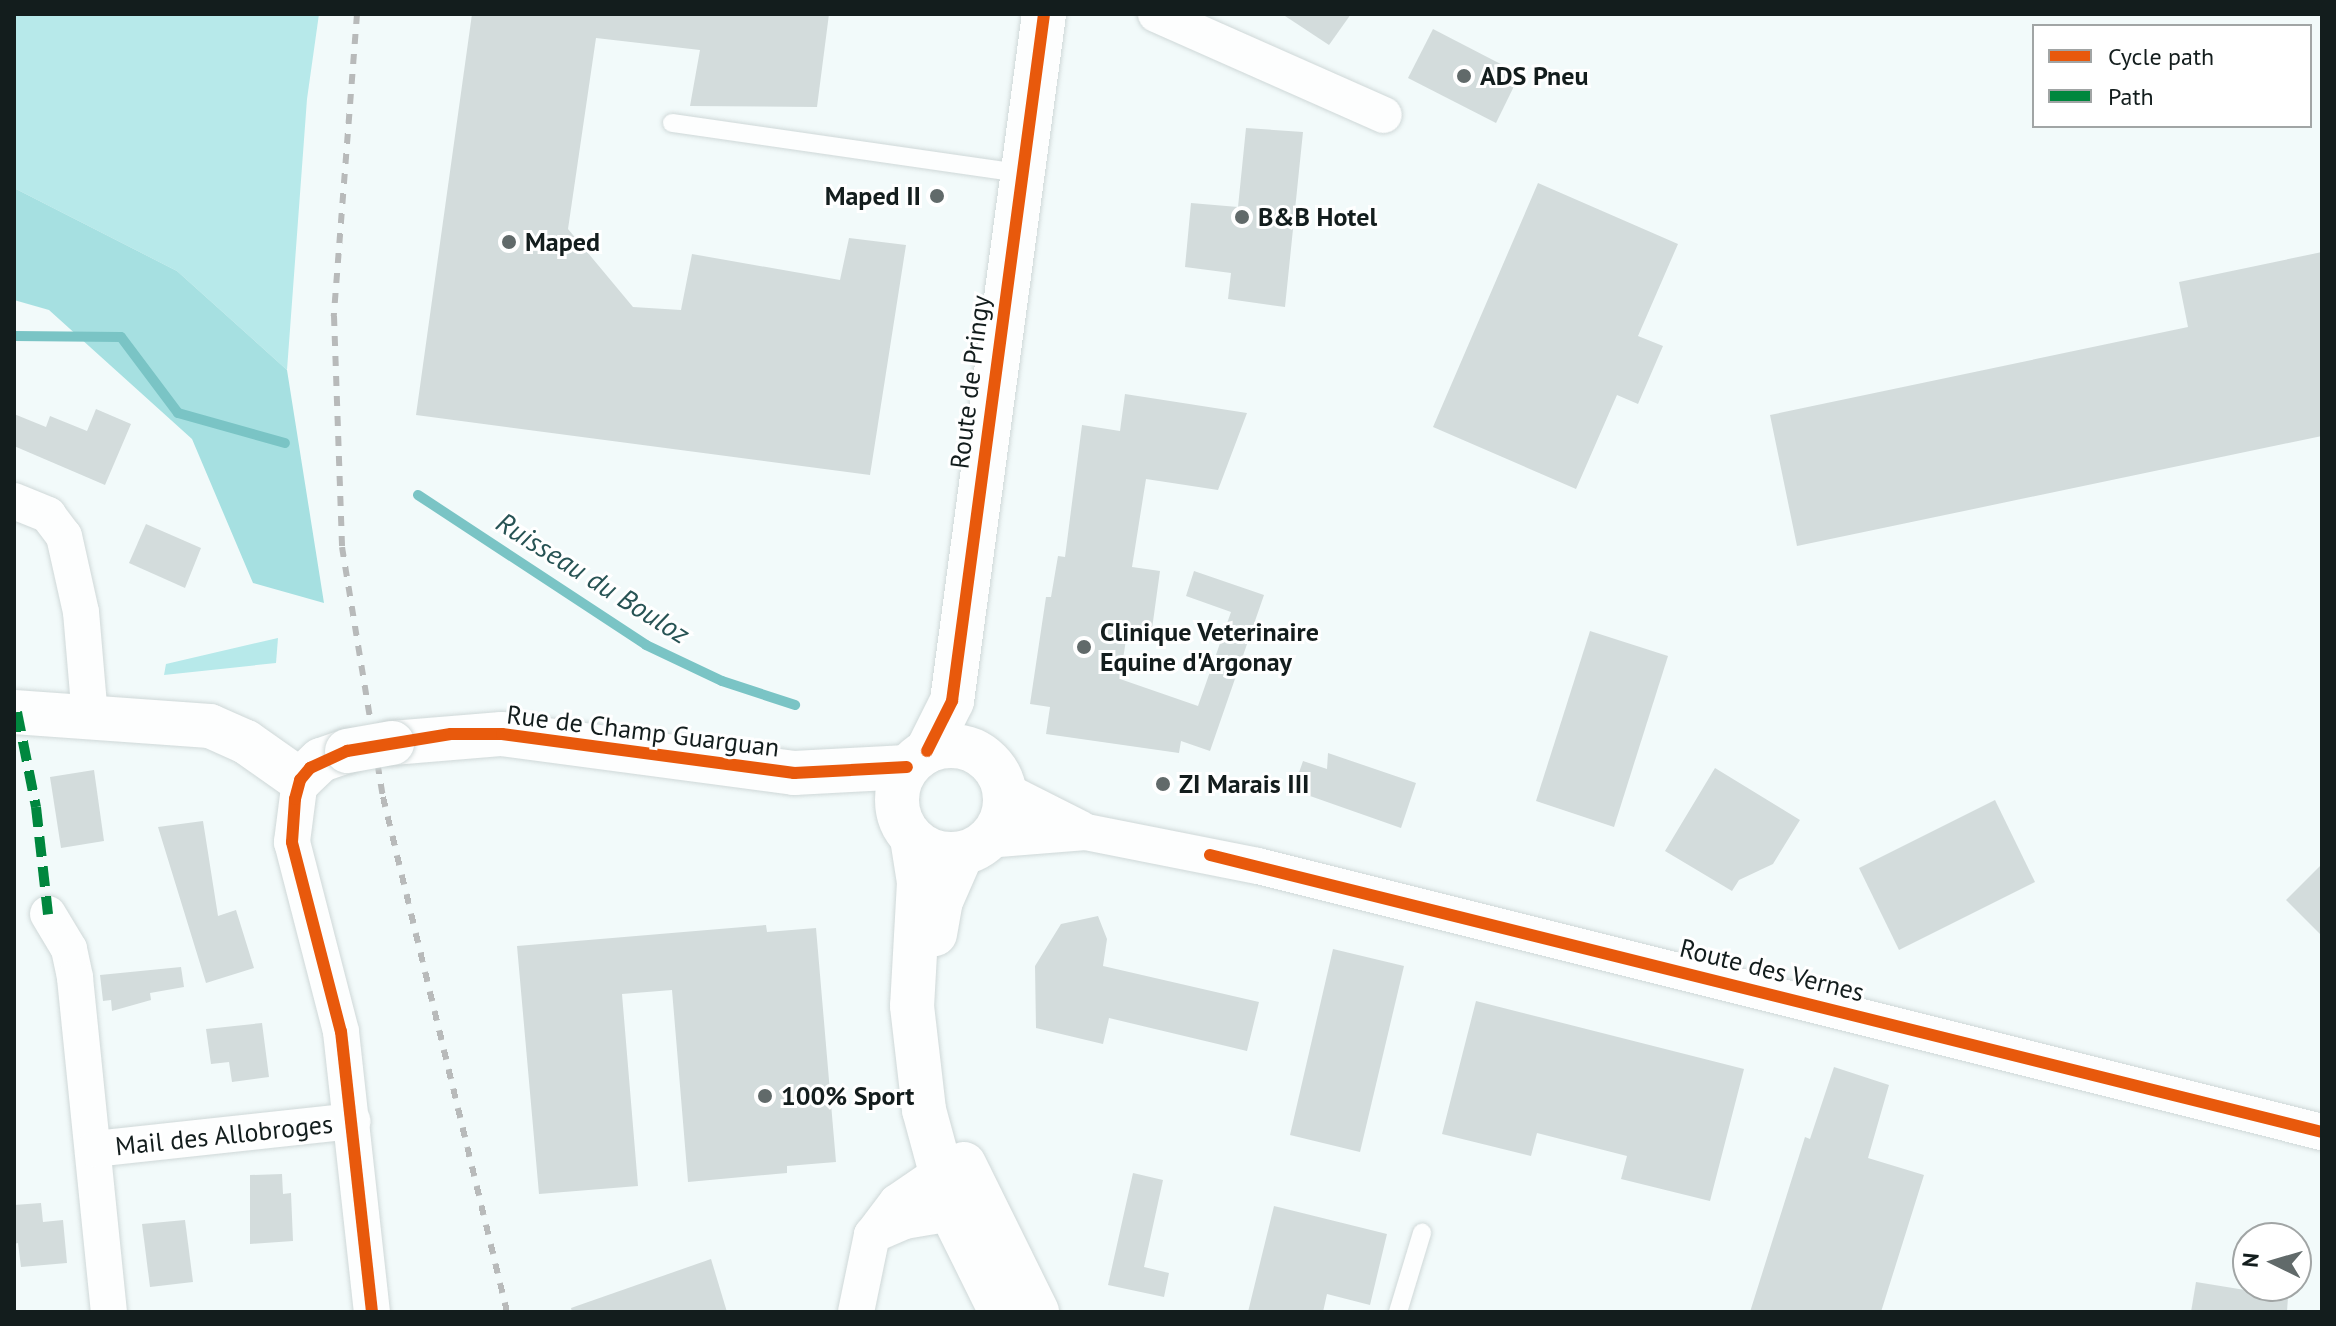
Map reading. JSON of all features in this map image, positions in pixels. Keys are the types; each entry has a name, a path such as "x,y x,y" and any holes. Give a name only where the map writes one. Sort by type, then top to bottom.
{"street":[{"name":"Route de Pringy","path":"917,759 952,701 1044,14"},
{"path":"1156,14 1384,115"},
{"path":"14,501 48,515 64,536 81,612 90,717"},
{"path":"952,701 993,773 1002,817 974,846 937,914 934,997 954,1190 1037,1312"},
{"path":"14,712 219,729 300,780 292,821 294,861 341,1032 372,1312"},
{"name":"Rue de Champ Guarguan","path":"300,780 321,760 347,751 451,734 553,737 794,773 917,759"},
{"path":"993,773 954,745 917,759 897,791 919,882 911,981 914,1033 954,1190 1001,1312"},
{"name":"Rue de Champ Guarguan","path":"794,773 906,827"},
{"name":"Route des Vernes","path":"993,773 1086,832"},
{"path":"906,827 939,853 974,846"},
{"name":"Route des Vernes","path":"974,846 1086,832 1258,866 2322,1132"},
{"name":"Mail des Allobroges","path":"48,914 73,964 95,1149 109,1312"},
{"name":"Mail des Allobroges","path":"95,1149 352,1121"},
{"path":"856,1312 872,1235 897,1202 954,1190"}],"lane":[{"path":"672,123 1021,173"},
{"path":"1398,1312 1422,1233"}],"shaded area":[{"path":"14,14 319,14 307,99 287,370 177,271 14,188"},
{"path":"14,188 177,271 287,370 324,603 253,583 192,439 49,310 14,300"},
{"path":"278,638 276,663 164,675 166,664"}],"building":[{"name":"Maped","path":"472,14 829,14 817,107 690,106 700,50 596,38 568,229 633,307 681,310 692,254 840,280 849,238 906,245 870,475 416,415"},
{"path":"1282,14 1351,14 1329,45"},
{"name":"ADS Pneu","path":"1433,29 1520,74 1496,123 1408,78"},
{"name":"B&B Hotel","path":"1246,128 1303,132 1285,307 1228,299 1231,273 1185,267 1191,203 1238,207"},
{"path":"1538,183 1678,244 1638,336 1663,346 1638,404 1617,395 1576,489 1433,427"},
{"path":"2322,252 2322,436 1797,546 1770,415 2188,327 2179,282"},
{"path":"1125,394 1247,413 1218,490 1146,479 1132,567 1160,571 1151,636 1127,633 1120,679 1198,706 1231,612 1186,596 1194,571 1264,595 1210,751 1181,741 1179,753 1046,734 1050,707 1030,704 1046,597 1051,597 1058,556 1065,557 1082,425 1120,431"},
{"path":"96,409 131,424 105,485 14,446 14,414 46,427 50,416 87,431"},
{"path":"146,524 201,548 185,588 129,563"},
{"path":"1590,631 1668,656 1614,827 1536,801"},
{"path":"1328,753 1416,783 1401,828 1293,790 1303,761 1327,769"},
{"path":"1715,768 1800,820 1773,864 1739,880 1732,891 1665,851"},
{"path":"94,770 104,841 61,848 50,777"},
{"path":"1995,800 2035,882 1899,950 1859,868"},
{"path":"203,821 218,916 236,910 254,968 206,983 158,827"},
{"path":"2322,864 2322,936 2286,900"},
{"path":"1098,916 1107,939 1103,966 1259,1002 1247,1051 1109,1018 1103,1044 1036,1028 1035,966 1061,924"},
{"path":"766,925 767,932 816,928 836,1162 787,1166 787,1173 688,1182 672,990 622,994 638,1186 539,1194 517,946"},
{"path":"1333,949 1404,966 1360,1152 1290,1135"},
{"path":"181,967 184,987 150,993 151,1000 112,1011 111,1000 103,1001 100,975"},
{"path":"1476,1001 1744,1069 1710,1201 1621,1179 1627,1156 1537,1133 1531,1156 1442,1134"},
{"path":"262,1023 269,1077 232,1082 229,1062 211,1064 206,1029"},
{"path":"1834,1067 1889,1085 1868,1158 1924,1175 1881,1312 1750,1312 1805,1137 1810,1139"},
{"path":"1133,1173 1163,1180 1144,1267 1169,1273 1164,1297 1108,1285"},
{"path":"282,1174 283,1194 291,1193 293,1241 250,1244 250,1175"},
{"path":"41,1203 43,1222 63,1220 67,1263 21,1267 18,1243 14,1244 14,1205"},
{"path":"1274,1206 1387,1234 1370,1305 1327,1294 1323,1312 1248,1312"},
{"path":"185,1220 193,1282 150,1287 142,1224"},
{"path":"711,1259 727,1312 572,1312 571,1308"},
{"path":"2196,1282 2232,1288 2232,1302 2288,1302 2287,1312 2191,1312"}],"waterway":[{"name":"Ruisseau du Bouloz","path":"14,336 121,337 178,413 285,443"},
{"name":"Ruisseau du Bouloz","path":"418,495 646,645 722,681 795,705"}],"railway":[{"path":"357,14 334,316 342,547 383,797 507,1312"}],"marked path":[{"path":"17,712 36,807 48,914"}],"cycle path":[{"path":"927,751 952,701 1044,14"},
{"path":"372,1312 341,1032 292,842 295,799 300,780 310,768 347,751 451,734 502,734 794,773 907,767"},
{"path":"1210,855 2322,1132"}],"place":[{"name":"ADS Pneu","path":"1464,76"},
{"name":"Maped II","path":"937,196"},
{"name":"B&B Hotel","path":"1242,217"},
{"name":"Maped","path":"509,242"},
{"name":"Clinique Veterinaire Equine d'Argonay","path":"1084,647"},
{"name":"ZI Marais III","path":"1163,784"},
{"name":"100% Sport","path":"765,1096"}]}
